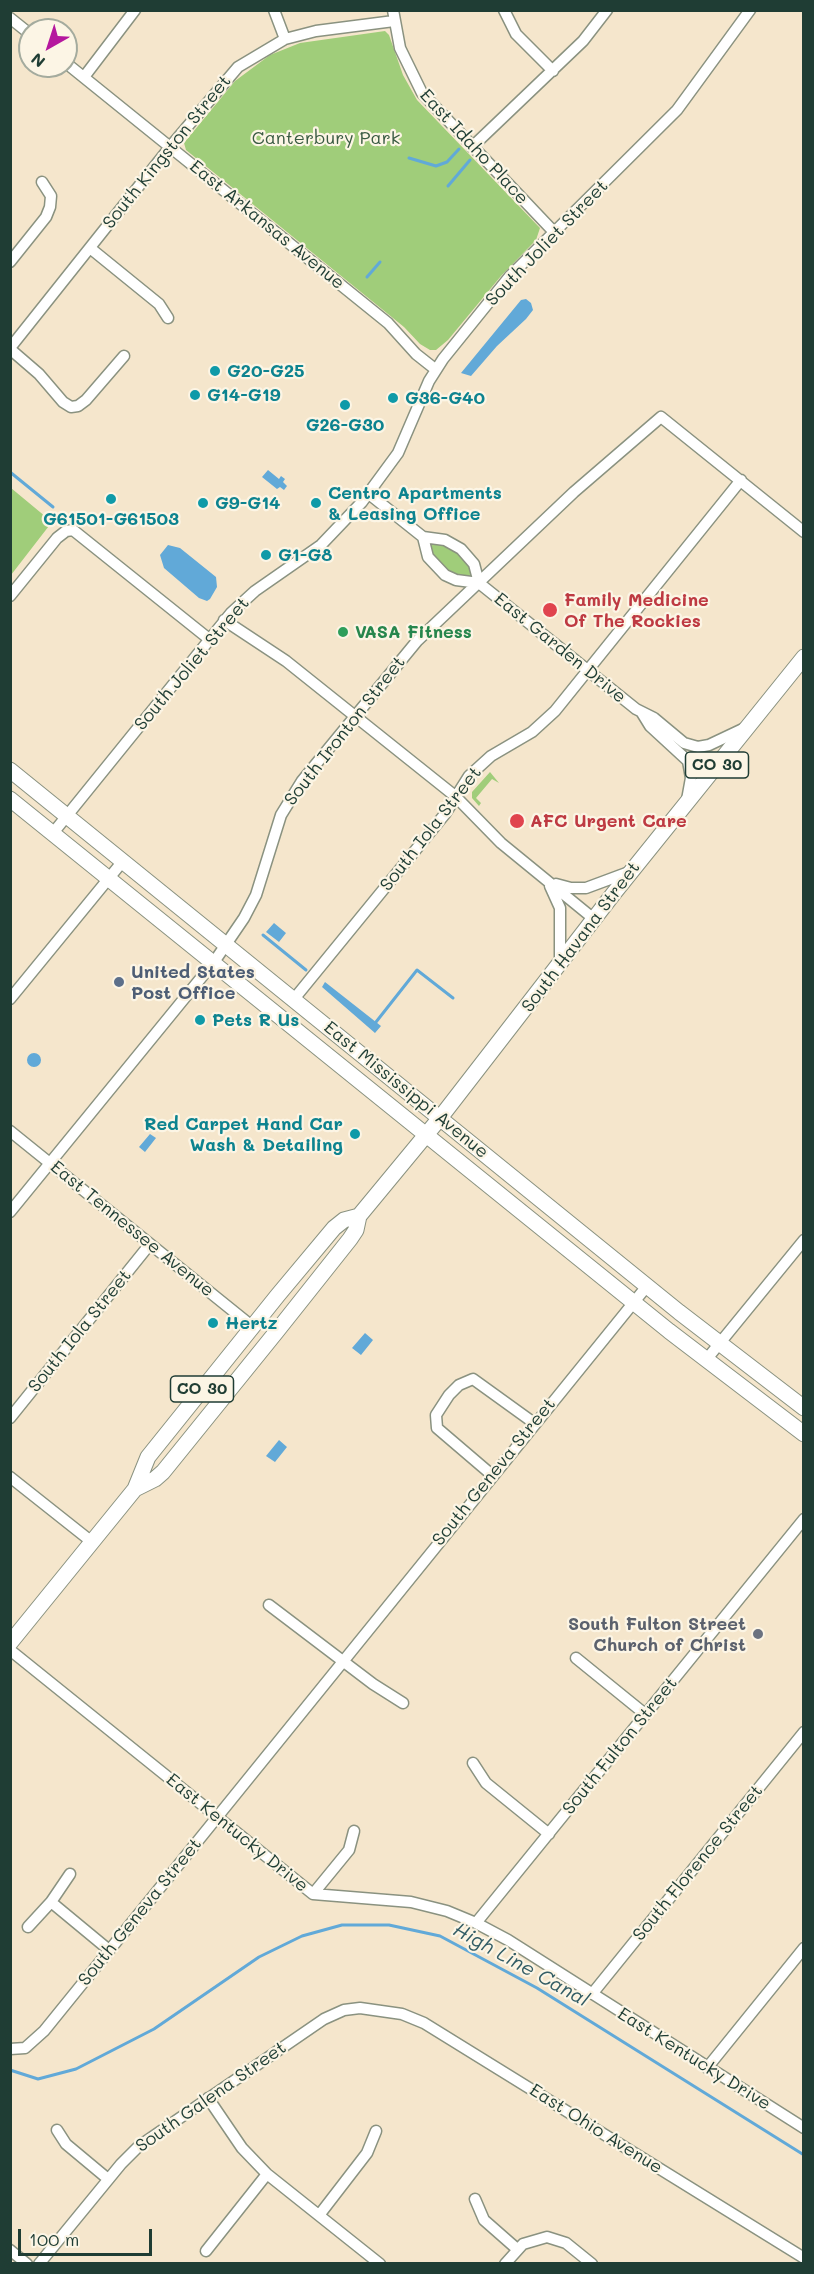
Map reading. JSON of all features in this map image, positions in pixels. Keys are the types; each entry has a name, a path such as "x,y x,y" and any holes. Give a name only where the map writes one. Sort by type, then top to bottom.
{"main road":[{"name":"South Havana Street","path":"135,1489 159,1476 277,1331 354,1234 359,1216 427,1135 631,871 804,657"},
{"name":"East Mississippi Avenue","path":"13,776 68,815 647,1286 804,1408"},
{"name":"East Mississippi Avenue","path":"10,799 633,1302 804,1434"},
{"name":"South Havana Street","path":"10,1644 135,1489 148,1457 278,1295 337,1226 359,1216"},
{"path":"277,1331 274,1316 278,1295"},
{"path":"253,1327 257,1337 255,1358"},
{"path":"191,1404 193,1435"}],"street":[{"path":"84,78 135,10"},
{"path":"274,10 285,39"},
{"path":"504,10 516,34 553,71"},
{"path":"472,147 583,41 608,10"},
{"name":"South Joliet Street","path":"53,833 224,620 255,591 321,545 369,494 398,453 435,369 510,276 670,118 750,10"},
{"name":"South Kingston Street","path":"10,349 170,147 231,74 251,57 285,39 394,16"},
{"name":"East Idaho Place","path":"394,16 400,48 413,79 428,100 555,232"},
{"name":"East Arkansas Avenue","path":"78,73 388,323 416,354 435,369"},
{"path":"12,258 46,217 50,207 51,196 42,182"},
{"path":"90,248 159,304 168,318"},
{"path":"10,349 39,374 63,402 71,407 78,406 86,400 124,356"},
{"name":"South Ironton Street","path":"10,1212 214,962 255,898 275,831 287,803 410,648 553,510 662,417 741,480"},
{"path":"741,480 804,532"},
{"name":"South Iola Street","path":"294,999 445,814 455,796 486,760 532,732 550,716 741,480"},
{"name":"East Garden Drive","path":"369,494 423,537 445,540 461,549 474,564 479,583"},
{"path":"10,596 57,538 66,531 81,534 209,639"},
{"name":"East Garden Drive","path":"423,537 428,557 445,575 456,580 479,583 641,713 650,726 688,761 691,778 686,802"},
{"path":"224,620 278,654 455,796 490,833 594,919"},
{"name":"East Garden Drive","path":"641,713 654,718 684,743 693,747 709,745 747,727"},
{"path":"10,999 123,861"},
{"path":"544,879 564,887 586,888 631,871"},
{"path":"544,879 560,908 560,963"},
{"name":"East Tennessee Avenue","path":"10,1131 253,1327"},
{"path":"706,1360 804,1240"},
{"name":"South Iola Street","path":"10,1418 150,1244"},
{"name":"South Geneva Street","path":"10,2049 26,2048 44,2031 492,1474 647,1286"},
{"path":"492,1474 437,1428 436,1415 449,1395 459,1385 473,1379 534,1423"},
{"path":"10,1477 92,1542"},
{"name":"South Fulton Street","path":"476,1923 804,1519"},
{"path":"269,1605 403,1703"},
{"name":"East Kentucky Drive","path":"10,1650 313,1894 411,1902 447,1911 476,1923 804,2128"},
{"path":"576,1658 645,1714"},
{"name":"South Florence Street","path":"592,1994 804,1732"},
{"path":"473,1763 486,1783 549,1834"},
{"path":"313,1894 349,1850 354,1832"},
{"path":"28,1927 51,1902 70,1874"},
{"path":"51,1902 109,1950"},
{"path":"707,2068 804,1948"},
{"name":"South Galena Street","path":"39,2264 108,2179 139,2146 337,2012 360,2008 390,2011"},
{"name":"East Ohio Avenue","path":"390,2011 411,2017 434,2029 798,2261"},
{"path":"208,2098 240,2144 267,2174 380,2264"},
{"path":"57,2130 66,2144 108,2179"},
{"path":"320,2214 367,2153 376,2131"},
{"path":"206,2251 267,2174"},
{"path":"475,2199 484,2220 517,2249"},
{"path":"505,2264 517,2249 535,2239 554,2238 572,2247 592,2264"},
{"path":"10,2250 27,2264"}],"green space":[{"name":"Canterbury Park","path":"385,31 389,35 403,75 417,100 540,228 536,240 501,276 448,340 436,350 430,350 420,344 404,327 186,150 184,143 235,81 270,55 300,43"},
{"path":"11,488 52,522 11,575"},
{"path":"432,538 461,549 479,583 456,580 425,551"},
{"path":"490,772 499,783 492,779 476,798 481,803 479,806 472,798 472,792"}],"water":[{"path":"526,299 531,303 533,310 526,319 497,346 471,376 461,373 521,300"},
{"path":"268,470 279,479 281,476 285,479 283,482 287,486 284,490 280,487 277,489 262,477"},
{"path":"168,545 180,548 216,577 217,587 210,599 207,601 199,598 164,568 160,555"},
{"path":"274,923 286,933 279,942 266,932"},
{"path":"325,982 381,1026 375,1033 322,987"},
{"path":"34,1053 39,1055 41,1060 39,1065 34,1067 29,1065 27,1060 29,1055"},
{"path":"150,1134 156,1138 145,1152 139,1147"},
{"path":"365,1333 373,1340 361,1355 352,1348"},
{"path":"279,1440 287,1447 275,1462 266,1456"}],"waterway":[{"path":"409,158 436,166 447,162 459,149"},
{"path":"448,186 470,160"},
{"path":"367,277 380,262"},
{"path":"10,472 53,507"},
{"path":"263,935 306,970"},
{"path":"376,1022 417,970 453,998"},
{"name":"High Line Canal","path":"10,2070 38,2079 76,2069 154,2029 259,1957 302,1936 342,1925 389,1925 440,1936 537,1988 804,2155"}],"place":[{"name":"G20-G25","path":"215,371"},
{"name":"G14-G19","path":"195,395"},
{"name":"G36-G40","path":"393,398"},
{"name":"G26-G30","path":"345,405"},
{"name":"G61501-G61503","path":"111,499"},
{"name":"G9-G14","path":"203,503"},
{"name":"Centro Apartments & Leasing Office","path":"316,503"},
{"name":"G1-G8","path":"266,555"},
{"name":"Family Medicine Of The Rockies","path":"550,610"},
{"name":"VASA Fitness","path":"343,632"},
{"name":"AFC Urgent Care","path":"517,821"},
{"name":"United States Post Office","path":"119,982"},
{"name":"Pets R Us","path":"200,1020"},
{"name":"Red Carpet Hand Car Wash & Detailing","path":"355,1134"},
{"name":"Hertz","path":"213,1323"},
{"name":"South Fulton Street Church of Christ","path":"758,1634"}]}
